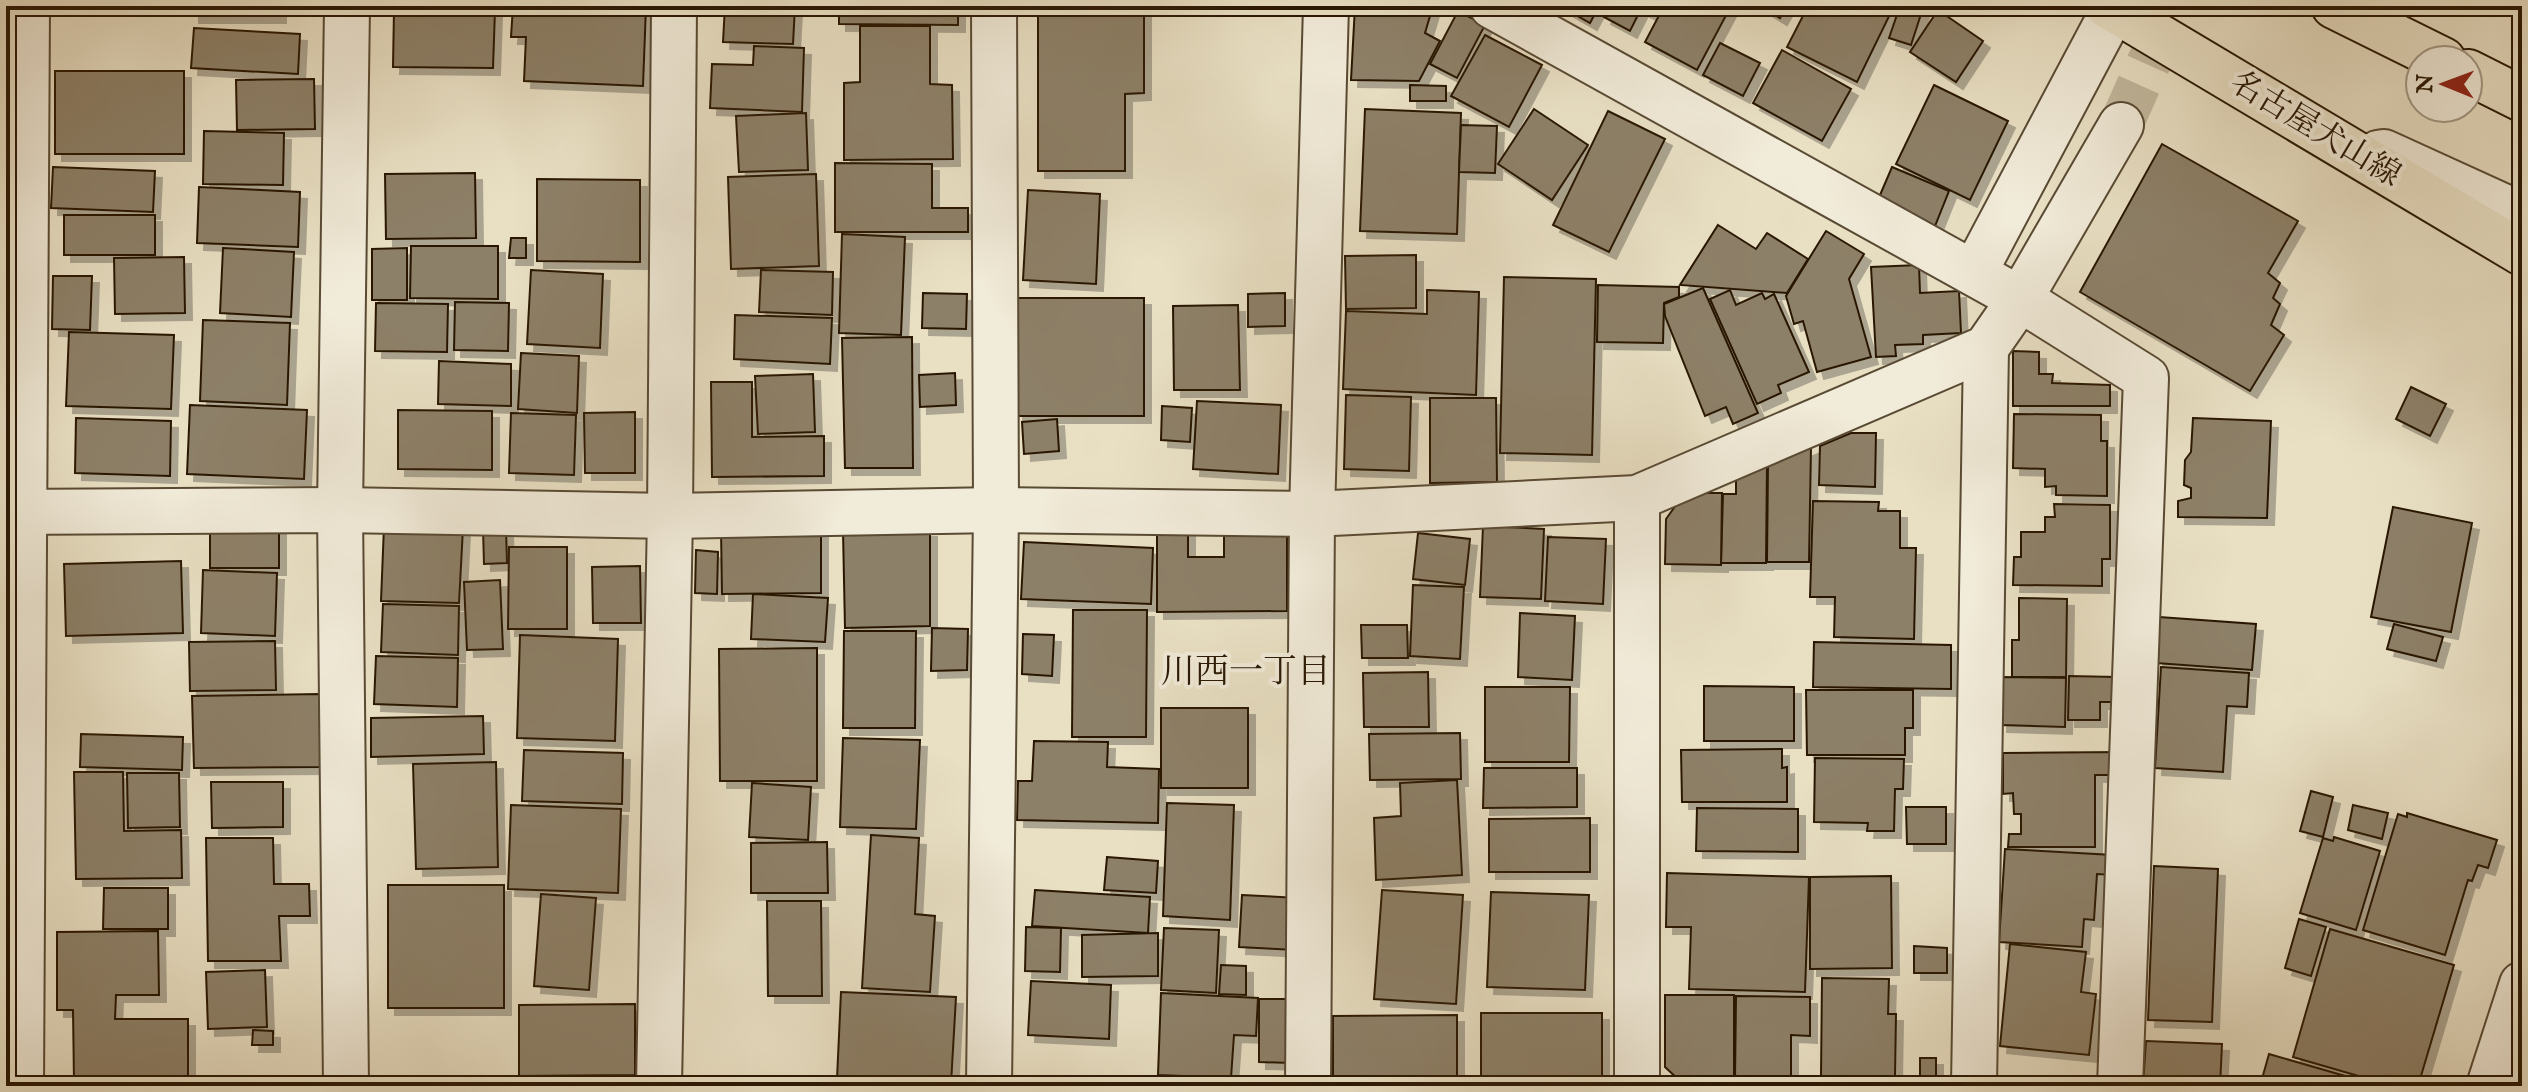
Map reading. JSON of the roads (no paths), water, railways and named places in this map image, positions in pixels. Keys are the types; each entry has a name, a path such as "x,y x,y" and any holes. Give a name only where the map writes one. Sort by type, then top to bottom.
{"main road":[{"path":"2334,6 2411,44"},
{"name":"名古屋犬山線","path":"2111,8 2522,253"},
{"path":"2484,80 2522,99"}],"street":[{"path":"21,1086 15,512 27,6"},
{"path":"346,1086 340,510 347,6"},
{"path":"659,1086 670,516 674,6"},
{"path":"989,1086 996,510 994,6"},
{"path":"1308,1086 1312,514 1326,6"},
{"path":"1492,6 2020,299 2146,378 2120,1086"},
{"path":"1974,273 2111,8"},
{"path":"15,512 340,510 670,516 996,510 1312,514 1637,498 1986,348 2020,299 2121,125"},
{"path":"2360,158 2384,152 2522,215"},
{"path":"1974,1086 1986,348"},
{"path":"1637,498 1637,1086"},
{"path":"2489,1086 2522,984"}],"tunnel":[{"path":"2121,125 2174,6"}],"district":[{"name":"川西一丁目","path":"1246,672"}]}
